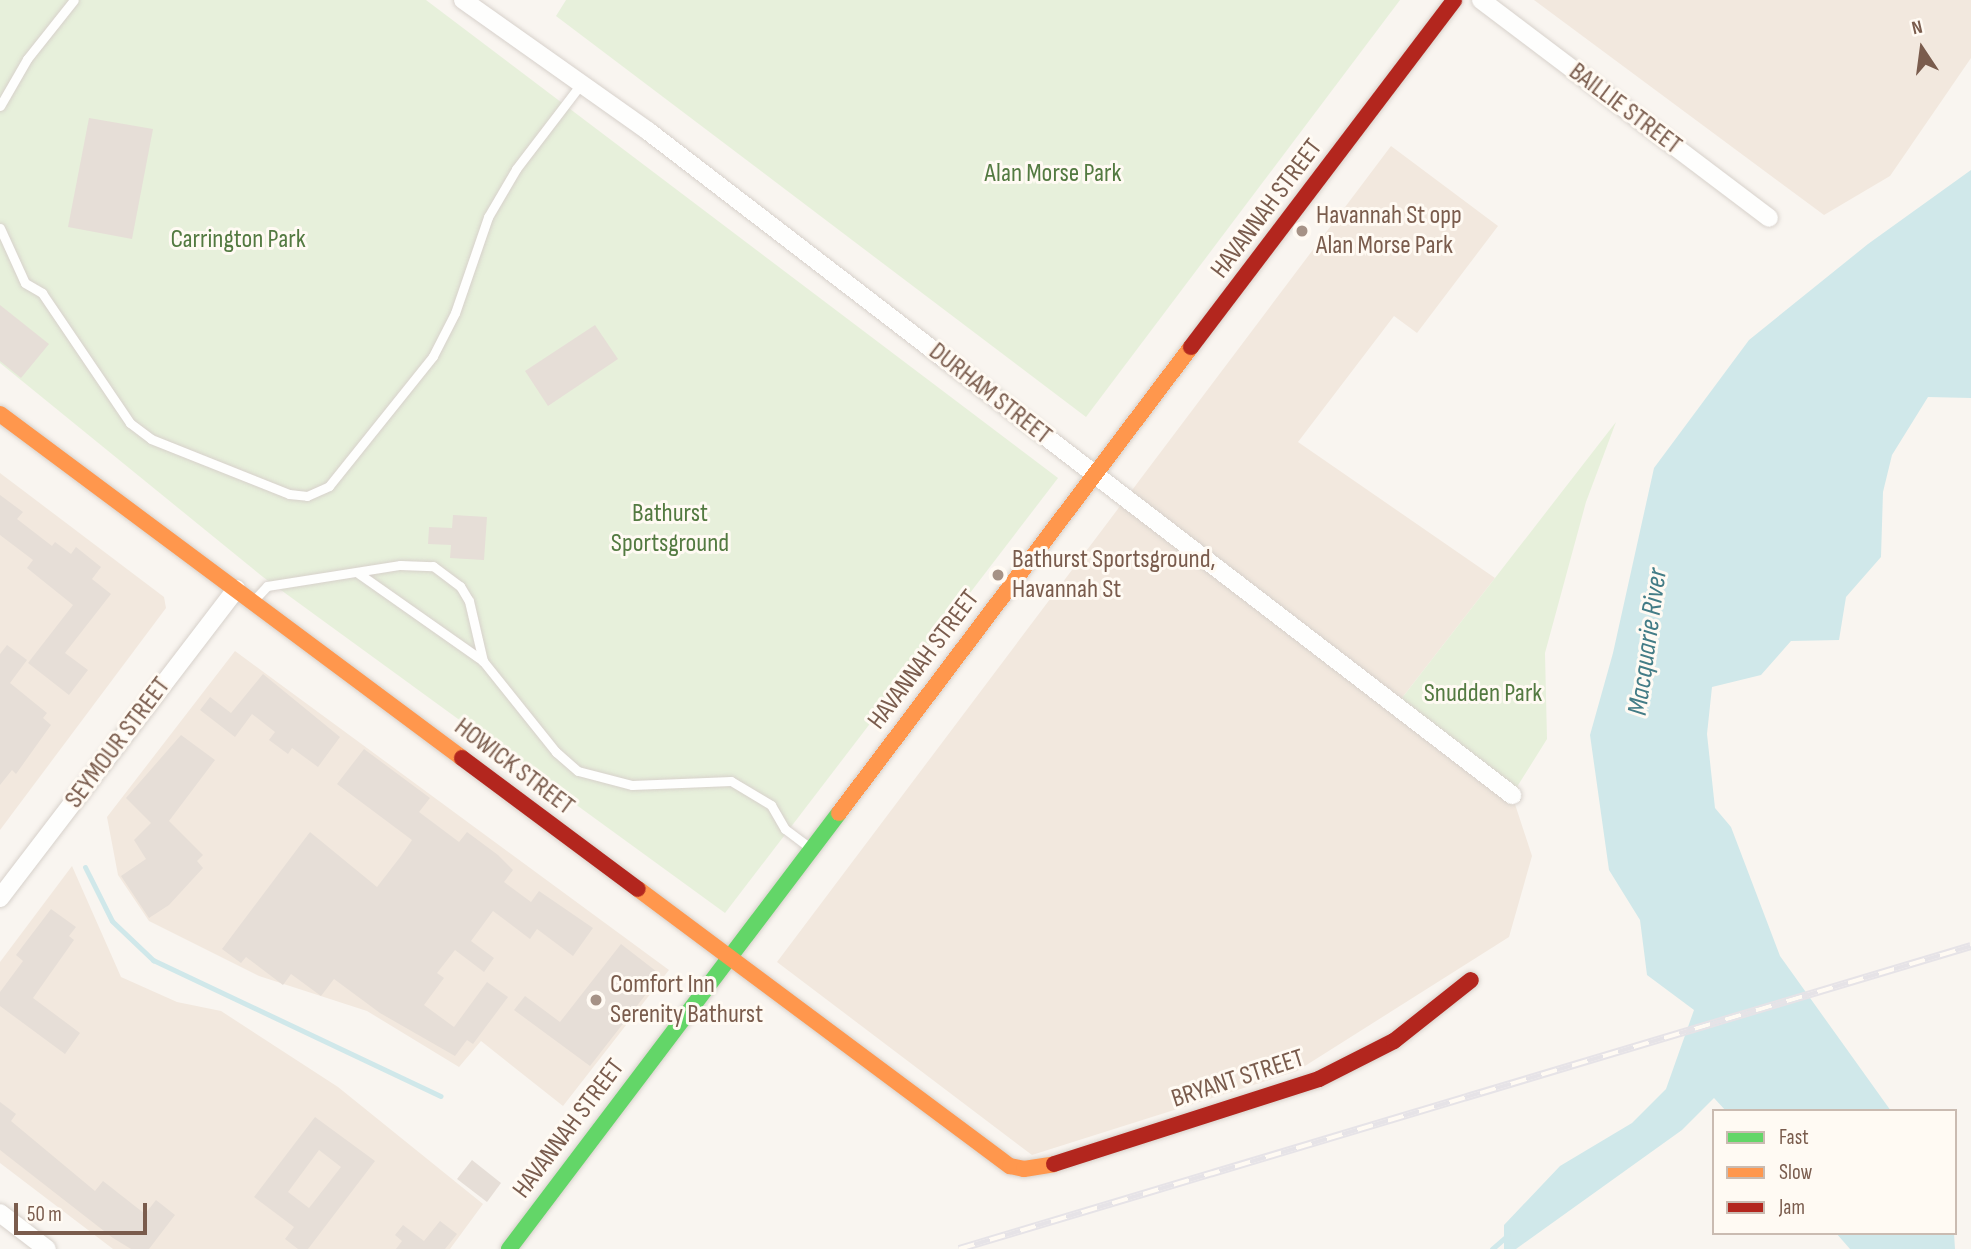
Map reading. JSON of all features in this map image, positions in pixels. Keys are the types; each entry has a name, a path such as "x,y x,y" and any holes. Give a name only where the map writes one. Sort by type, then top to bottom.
{"street":[{"name":"DURHAM STREET","path":"463,0 581,83 1513,794"},
{"name":"HAVANNAH STREET","path":"509,1249 1454,0"},
{"name":"BAILLIE STREET","path":"1481,0 1769,218"},
{"name":"HOWICK STREET","path":"0,414 998,1159"},
{"name":"SEYMOUR STREET","path":"0,898 236,589"},
{"name":"BRYANT STREET","path":"998,1159 1024,1169 1039,1168 1320,1079 1394,1041 1471,980"},
{"path":"0,1213 47,1249"}],"lane":[{"path":"0,106 27,59 74,0"},
{"path":"0,228 25,283 42,293 130,423 151,439 289,494 307,496 329,486 433,356 455,313 488,217 516,169 581,83"},
{"path":"253,601 267,586 416,563 447,574 460,586 472,608 483,661"},
{"path":"358,573 483,661 556,752 578,771 632,785 731,781 771,805 785,829 811,849"}],"shaded area":[{"path":"1534,0 1971,0 1971,58 1890,176 1824,215"},
{"path":"1391,146 1498,226 1417,333 1394,316 1298,442 1495,578 1395,707 1512,795 1532,856 1509,937 1297,1071 1032,1155 777,962"},
{"path":"0,473 164,597 166,608 0,830"},
{"path":"235,651 669,970 563,1106 481,1041 459,1067 367,1011 259,976 149,921 118,875 107,817"},
{"path":"72,866 121,977 177,1002 221,1011 338,1087 483,1204 450,1249 113,1249 0,1163 0,962"}],"green space":[{"path":"0,0 426,0 1058,478 725,913 263,577 0,363"},
{"name":"Alan Morse Park","path":"566,0 1400,0 1086,417 556,16"},
{"name":"Snudden Park","path":"1616,422 1586,502 1545,653 1547,739 1512,795 1395,707"}],"water":[{"name":"Macquarie River","path":"1971,170 1971,398 1928,397 1892,455 1883,492 1881,557 1846,597 1839,640 1791,641 1761,675 1712,687 1707,734 1715,808 1731,827 1780,956 1890,1109 1724,1109 1714,1098 1682,1130 1516,1249 1504,1249 1504,1225 1560,1166 1632,1123 1666,1089 1694,1010 1647,975 1640,920 1609,870 1590,735 1613,653 1654,468 1749,340 1868,244"},
{"path":"1838,1235 1954,1235 1955,1249 1850,1249"}],"building":[{"path":"89,118 153,129 132,239 68,227"},
{"path":"0,305 49,344 21,378 0,361"},
{"path":"595,325 618,359 548,406 525,371"},
{"path":"0,495 23,512 17,519 52,546 55,542 71,554 76,547 101,567 92,579 111,594 65,653 88,670 69,695 28,663 73,605 27,568 33,560 0,535"},
{"path":"453,515 487,517 484,560 450,558 451,545 428,544 429,527 452,528"},
{"path":"7,645 27,660 10,683 47,713 43,718 51,725 16,774 12,770 0,785 0,654"},
{"path":"263,674 340,737 318,767 292,748 288,754 269,740 275,732 252,714 235,737 200,710 210,697 231,713"},
{"path":"181,735 215,760 169,821 203,855 197,861 203,868 169,905 149,918 121,876 146,859 134,840 151,823 126,798"},
{"path":"364,749 430,798 419,812 459,842 467,832 498,855 513,870 504,882 531,902 539,891 593,928 573,956 537,929 530,939 493,911 471,941 494,958 484,972 455,950 437,973 444,978 424,1005 454,1027 487,982 508,997 473,1044 467,1040 455,1056 380,1013 334,979 321,996 291,974 283,985 246,957 241,963 222,949 310,832 377,887 401,856 412,840 337,784"},
{"path":"51,909 76,927 69,936 74,940 33,998 80,1033 65,1054 0,1006 0,992 23,961 16,955"},
{"path":"621,944 661,975 590,1066 514,1010 525,996 560,1022"},
{"path":"0,1102 16,1114 11,1121 95,1191 103,1181 145,1214 156,1200 175,1215 149,1249 131,1249 113,1238 0,1150"},
{"path":"315,1117 375,1161 308,1249 298,1249 285,1239 294,1227 254,1197","holes":["319,1150 341,1167 309,1208 288,1192"]},
{"path":"472,1160 501,1183 487,1202 457,1179"},
{"path":"440,1221 457,1234 445,1249 396,1249 402,1241 395,1235 403,1225 424,1241"}],"waterway":[{"path":"85,867 112,921 153,960 441,1096"},
{"path":"1492,1249 1508,1235"}],"railway":[{"path":"959,1249 1971,946"}],"traffic: fast":[{"path":"509,1249 839,813"}],"traffic: slow":[{"path":"839,813 1191,347"},
{"path":"0,414 462,758"},
{"path":"638,889 1010,1166 1024,1169 1054,1164"}],"traffic: jam":[{"path":"1191,347 1454,0"},
{"path":"462,758 638,889"},
{"path":"1054,1164 1319,1079 1394,1041 1471,980"}],"place":[{"name":"Havannah St opp Alan Morse Park","path":"1302,231"},
{"name":"Bathurst Sportsground, Havannah St","path":"998,575"},
{"name":"Comfort Inn Serenity Bathurst","path":"596,1000"}],"park label":[{"name":"Carrington Park","path":"238,240"},
{"name":"Bathurst Sportsground","path":"670,529"}]}
